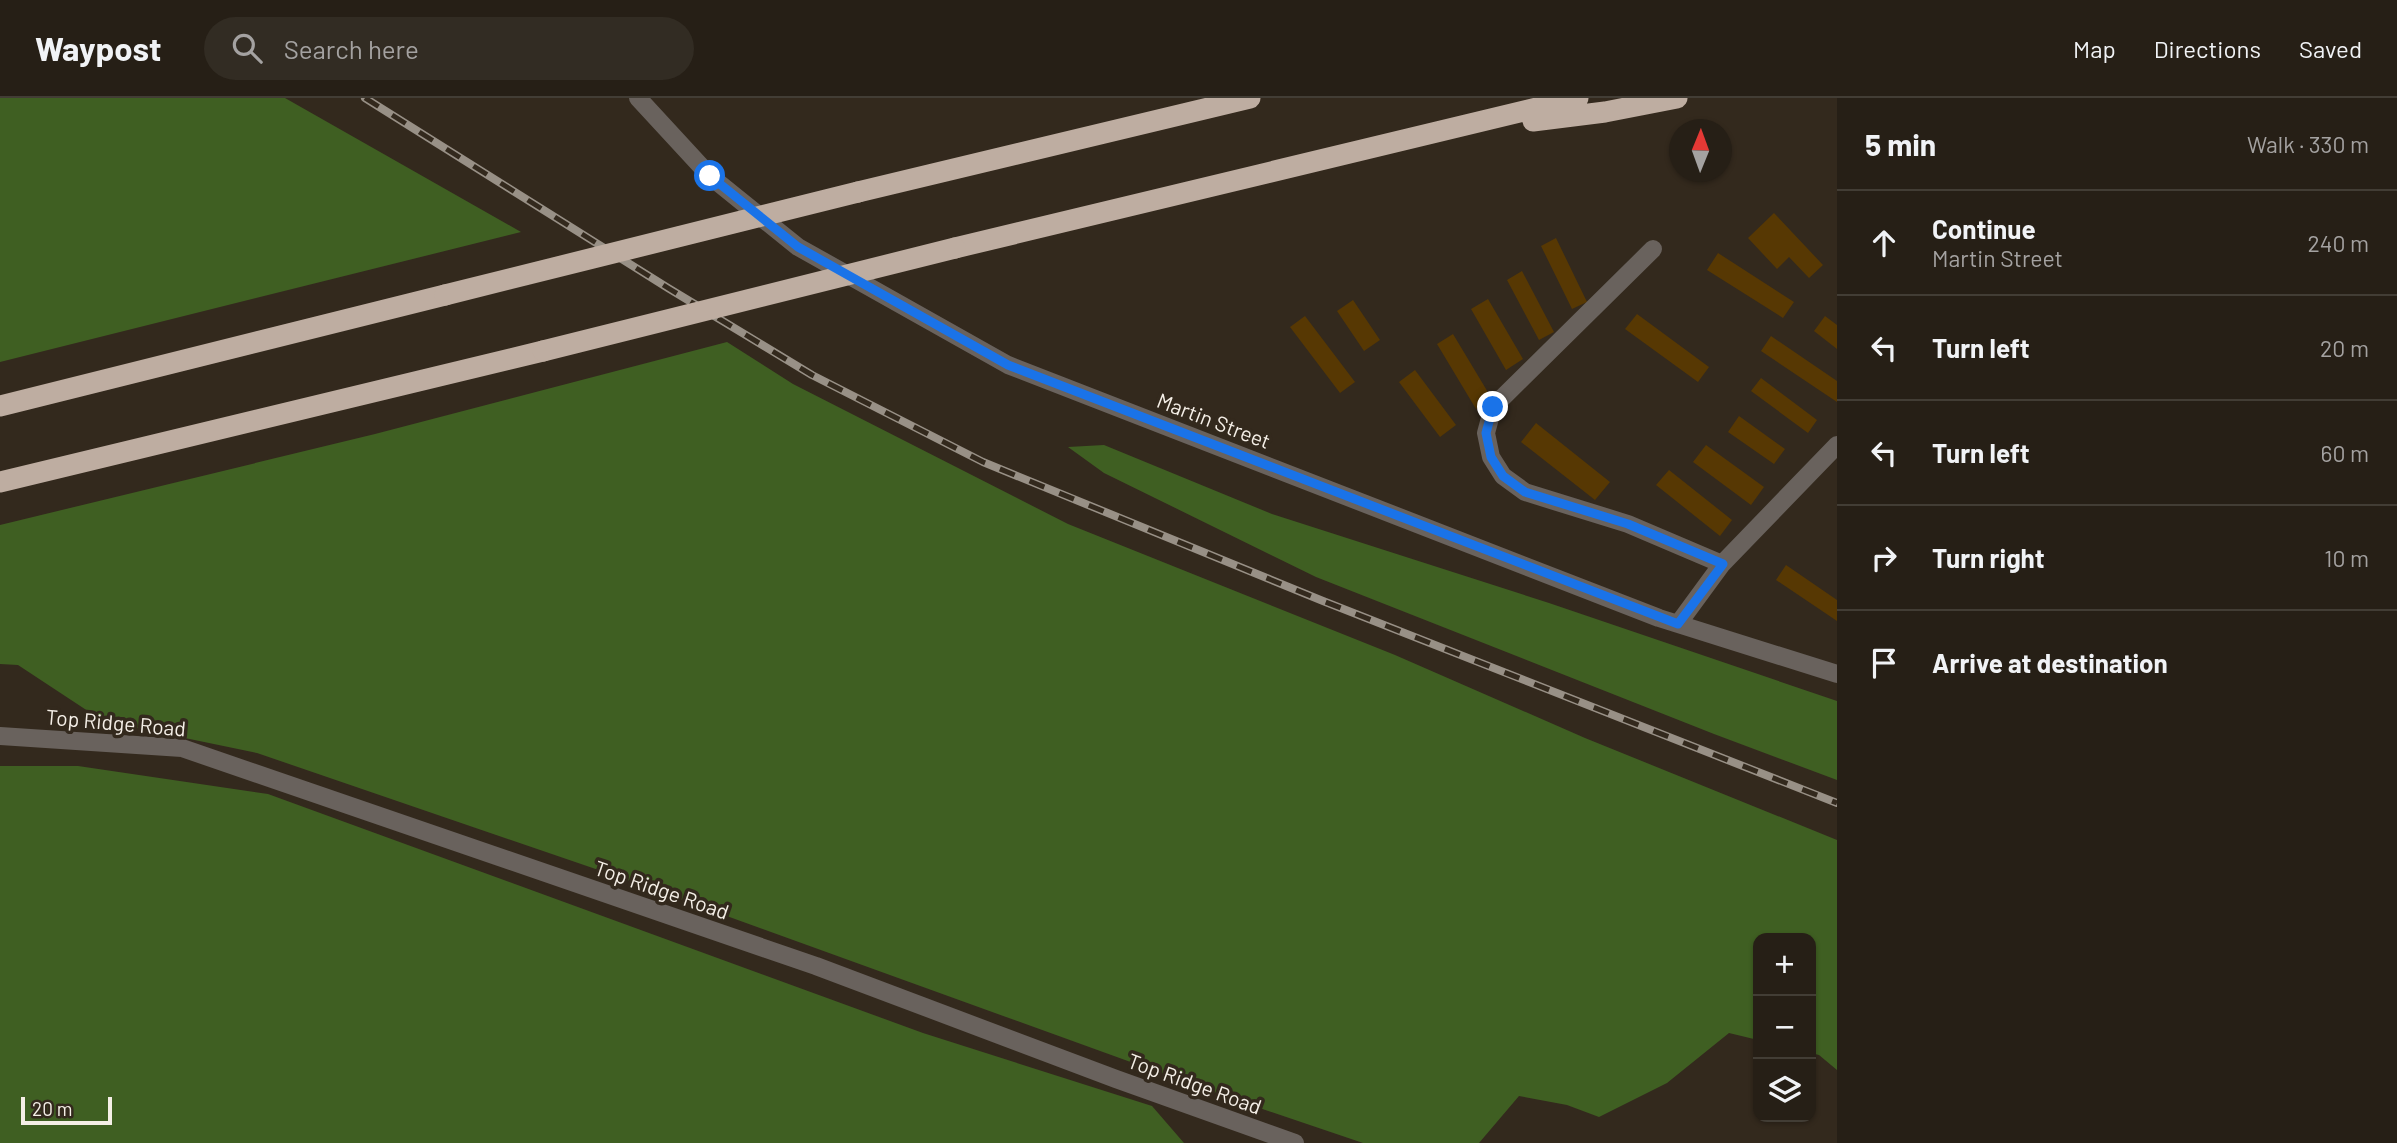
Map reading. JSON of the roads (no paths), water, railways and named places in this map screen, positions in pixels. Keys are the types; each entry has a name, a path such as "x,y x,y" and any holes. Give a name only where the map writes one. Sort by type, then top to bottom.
{"highway":[{"path":"0,406 858,192 1250,98"},
{"path":"0,482 1578,98"},
{"path":"1434,134 1605,112 1677,98"}],"street":[{"name":"Martin Street","path":"638,98 710,176 798,247 1008,365 1678,624 1837,674"},
{"path":"1653,248 1493,407 1486,433 1491,457 1503,476 1525,492 1628,524 1723,564"},
{"path":"1678,624 1723,564 1837,445"},
{"name":"Top Ridge Road","path":"0,736 182,748 816,966 1295,1143"}],"railway":[{"path":"365,98 812,375 983,462 1323,601 1837,803"}]}
